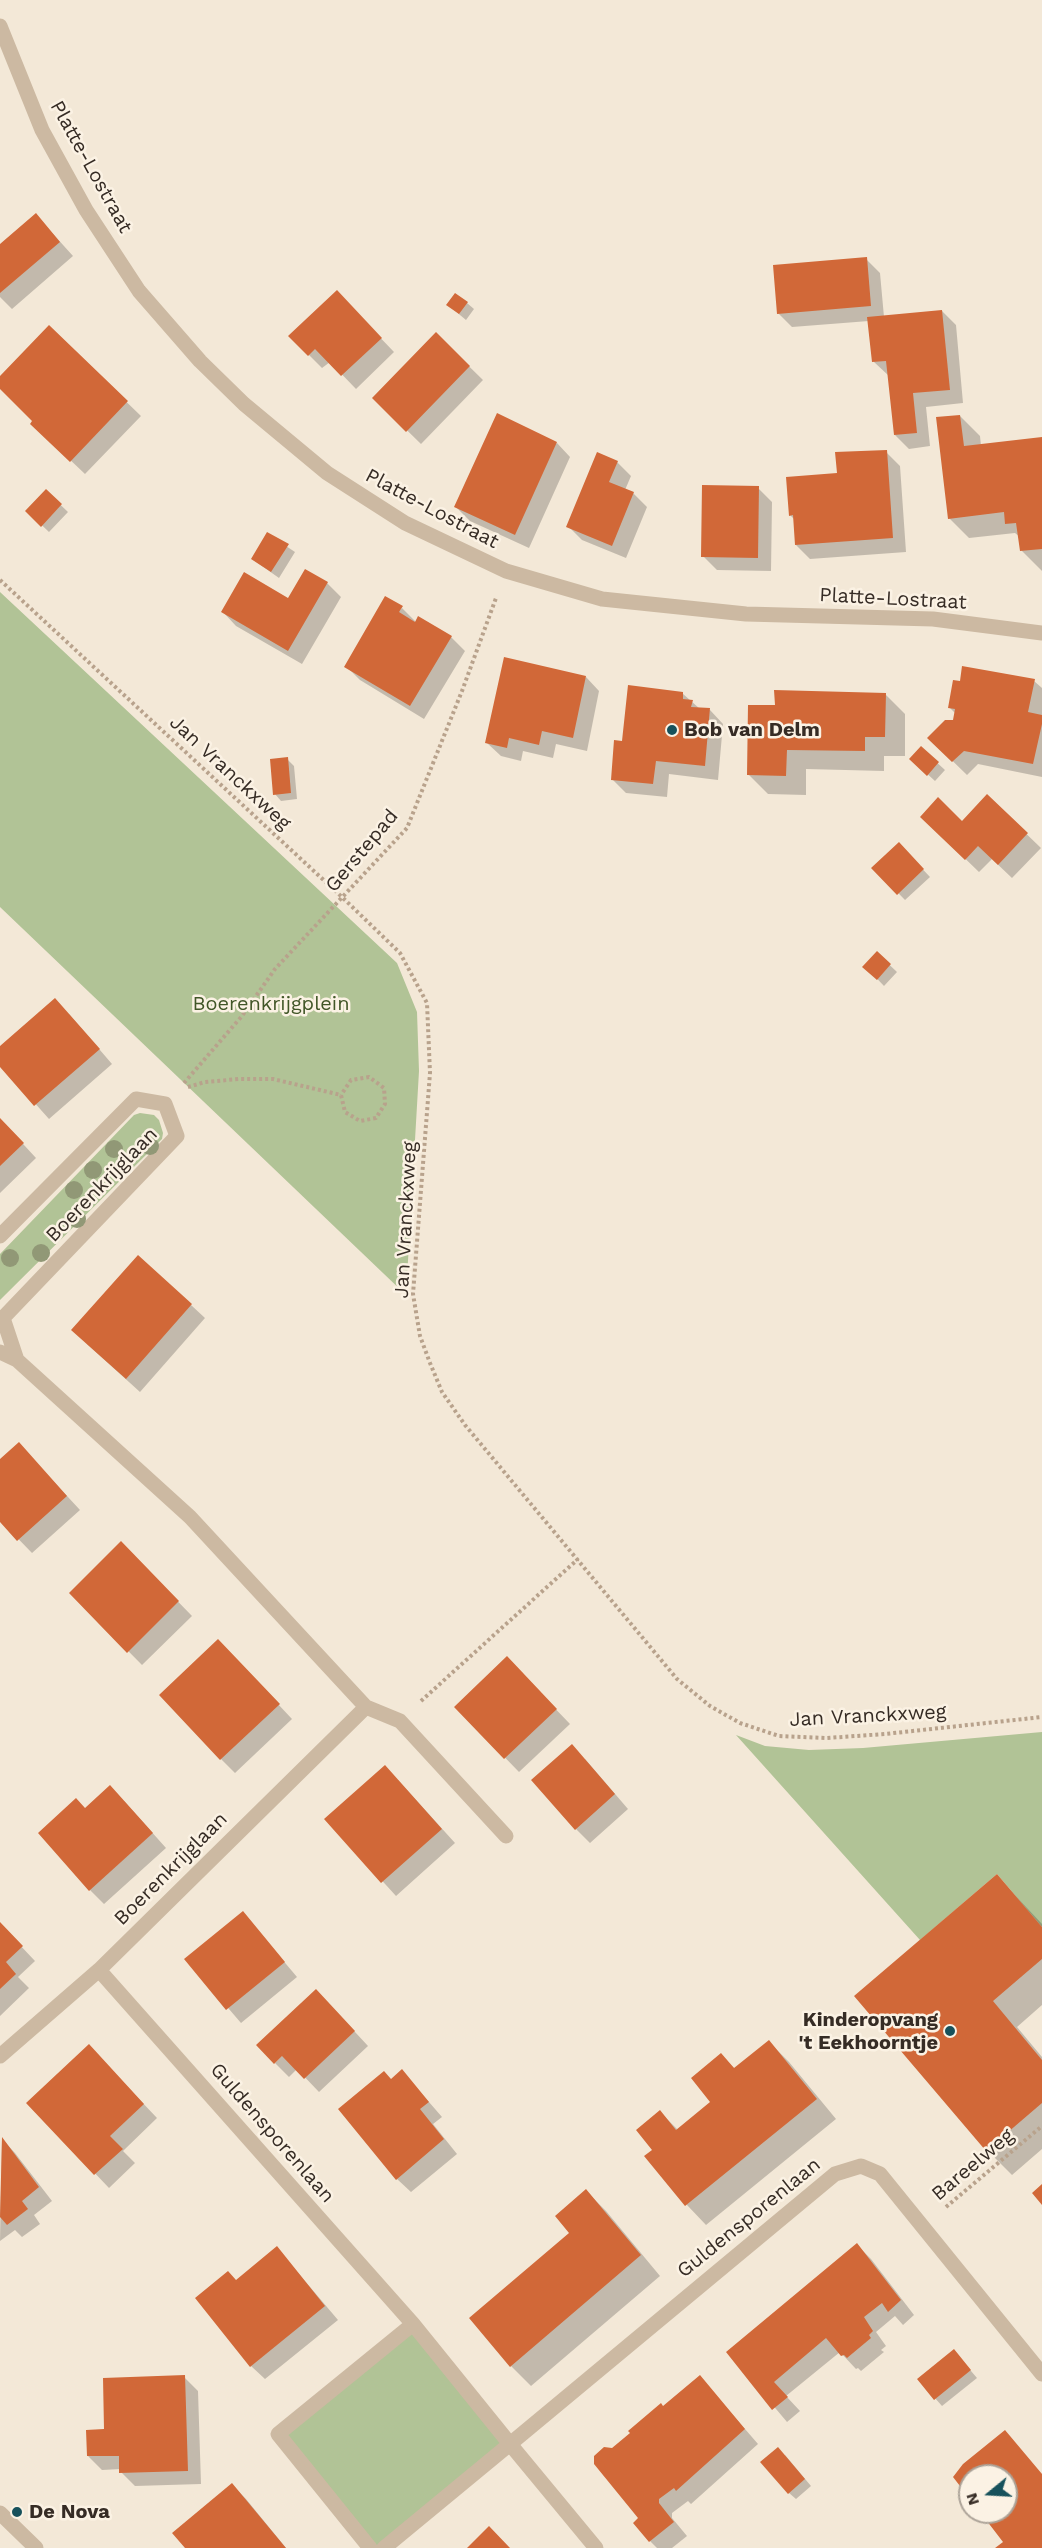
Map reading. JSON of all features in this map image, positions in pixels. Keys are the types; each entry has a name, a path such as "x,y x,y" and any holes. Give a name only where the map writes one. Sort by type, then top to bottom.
{"street":[{"name":"Platte-Lostraat","path":"0,26 42,130 86,210 139,291 200,361 244,404 327,473 405,523 506,571 602,599 746,614 933,619 1042,633"},
{"name":"Boerenkrijglaan","path":"0,1236 136,1099 165,1104 177,1136 2,1319 17,1360"},
{"name":"Boerenkrijglaan","path":"0,1352 17,1360 190,1517 366,1707 400,1721 506,1836"},
{"name":"Boerenkrijglaan","path":"0,2056 99,1970 366,1707"},
{"name":"Guldensporenlaan","path":"99,1970 413,2324 596,2548"},
{"name":"Guldensporenlaan","path":"384,2548 835,2174 861,2166 880,2174 1042,2374"},
{"path":"370,2548 278,2434 413,2324"},
{"path":"0,2513 36,2548"}],"path":[{"name":"Gerstepad","path":"341,1095 273,1079 205,1082 179,1089 242,1016 275,969 407,828 462,691 506,571"},
{"name":"Jan Vranckxweg","path":"0,580 400,953 427,1003 430,1073 413,1294 420,1336 442,1392 465,1425 677,1678 710,1706 740,1723 779,1736 827,1738 885,1734 1042,1717"},
{"path":"369,1077 384,1088 385,1104 376,1118 360,1122 345,1112 341,1095 351,1080 369,1077"},
{"path":"400,1721 578,1558"},
{"name":"Bareelweg","path":"922,2226 1042,2126"}],"green space":[{"name":"Boerenkrijgplein","path":"0,592 397,963 417,1012 419,1071 406,1295 0,907"},
{"path":"140,1113 154,1115 159,1120 163,1133 162,1139 0,1300 0,1254 134,1115"},
{"path":"1042,1732 1042,1927 997,1874 920,1940 736,1735 765,1746 809,1750 863,1748"},
{"path":"413,2324 510,2444 384,2548 370,2548 278,2434"}],"building":[{"path":"36,213 60,242 0,293 0,244"},
{"path":"867,257 871,306 777,314 773,265"},
{"path":"337,290 382,338 341,376 315,349 308,356 288,336"},
{"path":"455,293 468,302 459,314 446,305"},
{"path":"942,310 950,390 913,393 917,433 894,435 886,361 872,362 867,317"},
{"path":"49,325 128,401 70,462 30,424 32,421 0,389 0,376"},
{"path":"436,332 470,366 406,432 372,398"},
{"path":"497,413 557,442 515,535 454,507"},
{"path":"960,415 964,446 1042,437 1042,549 1020,551 1016,523 1005,524 1004,512 948,519 936,417"},
{"path":"887,450 893,538 795,545 793,515 789,516 786,477 837,473 835,452"},
{"path":"597,452 618,461 609,482 634,492 612,546 566,527"},
{"path":"702,485 759,486 758,558 701,557"},
{"path":"46,489 62,504 41,527 25,511"},
{"path":"267,532 289,544 271,572 251,559"},
{"path":"305,569 328,582 288,651 221,612 244,572 288,598"},
{"path":"385,596 403,606 399,612 415,622 418,616 452,636 410,706 344,667"},
{"path":"504,657 586,676 573,738 542,731 539,745 509,738 507,748 485,743"},
{"path":"962,666 1035,679 1028,712 1042,715 1042,724 1033,764 964,751 952,762 927,738 945,720 953,720 955,709 948,708 953,680 960,681"},
{"path":"628,685 683,692 683,699 693,700 691,707 710,708 705,766 656,761 653,784 611,780 614,740 622,741"},
{"path":"774,690 886,693 885,737 865,737 865,751 787,750 786,776 747,775 748,705 775,705"},
{"path":"921,746 939,762 927,776 909,759"},
{"path":"288,757 291,793 273,795 270,759"},
{"path":"987,794 1028,833 998,865 978,846 965,860 920,817 938,797 962,821"},
{"path":"899,842 924,869 897,895 871,868"},
{"path":"877,951 891,964 877,980 862,967"},
{"path":"55,998 100,1049 34,1106 0,1067 0,1046"},
{"path":"0,1118 24,1143 0,1166"},
{"path":"138,1255 192,1304 126,1379 71,1330"},
{"path":"19,1442 67,1496 17,1541 0,1522 0,1459"},
{"path":"121,1541 179,1601 127,1653 69,1593"},
{"path":"218,1639 280,1704 220,1760 159,1695"},
{"path":"507,1656 557,1709 504,1759 454,1707"},
{"path":"572,1744 615,1794 575,1830 531,1780"},
{"path":"385,1765 442,1829 381,1883 324,1819"},
{"path":"110,1785 153,1833 89,1891 38,1833 76,1798 85,1808"},
{"name":"Kinderopvang 't Eekhoorntje","path":"997,1874 1042,1927 1042,1959 993,2001 1042,2060 1042,2103 986,2151 854,1996"},
{"path":"243,1911 285,1962 226,2010 184,1959"},
{"path":"0,1922 23,1946 6,1962 16,1974 0,1989"},
{"path":"316,1989 355,2031 304,2079 282,2056 274,2064 256,2045"},
{"path":"769,2040 817,2099 685,2206 644,2156 652,2150 636,2130 660,2110 676,2130 710,2102 691,2078 721,2053 734,2068"},
{"path":"89,2044 144,2104 110,2136 123,2149 94,2175 26,2103"},
{"path":"402,2069 429,2102 420,2109 444,2139 396,2180 338,2109 384,2071 391,2079"},
{"path":"2,2137 39,2187 22,2201 28,2209 7,2225 0,2217"},
{"path":"1042,2184 1042,2205 1032,2193"},
{"path":"586,2189 641,2255 510,2367 469,2318 569,2233 555,2216"},
{"path":"857,2243 901,2300 888,2312 882,2303 864,2317 873,2331 869,2335 871,2338 847,2358 844,2355 841,2356 826,2338 774,2382 788,2397 772,2410 726,2352"},
{"path":"277,2246 325,2306 250,2367 195,2298 228,2271 236,2280"},
{"path":"954,2349 971,2370 934,2400 917,2379"},
{"path":"185,2375 188,2471 119,2473 119,2456 87,2456 86,2430 104,2429 103,2378"},
{"path":"700,2375 745,2429 676,2491 674,2488 659,2499 659,2503 674,2522 649,2542 633,2523 638,2518 594,2464 594,2456 604,2447 612,2448 661,2403 663,2406"},
{"path":"1005,2430 1042,2474 1042,2548 995,2548 1003,2542 989,2524 1018,2524 1018,2464 963,2464"},
{"path":"778,2447 805,2479 788,2494 760,2462"},
{"path":"958,2470 958,2483 953,2477"},
{"path":"232,2483 286,2548 185,2548 172,2533"},
{"path":"489,2526 510,2548 467,2548"}],"place":[{"name":"Bob van Delm","path":"672,730"},
{"name":"Kinderopvang 't Eekhoorntje","path":"950,2031"},
{"name":"De Nova","path":"17,2512"}]}
